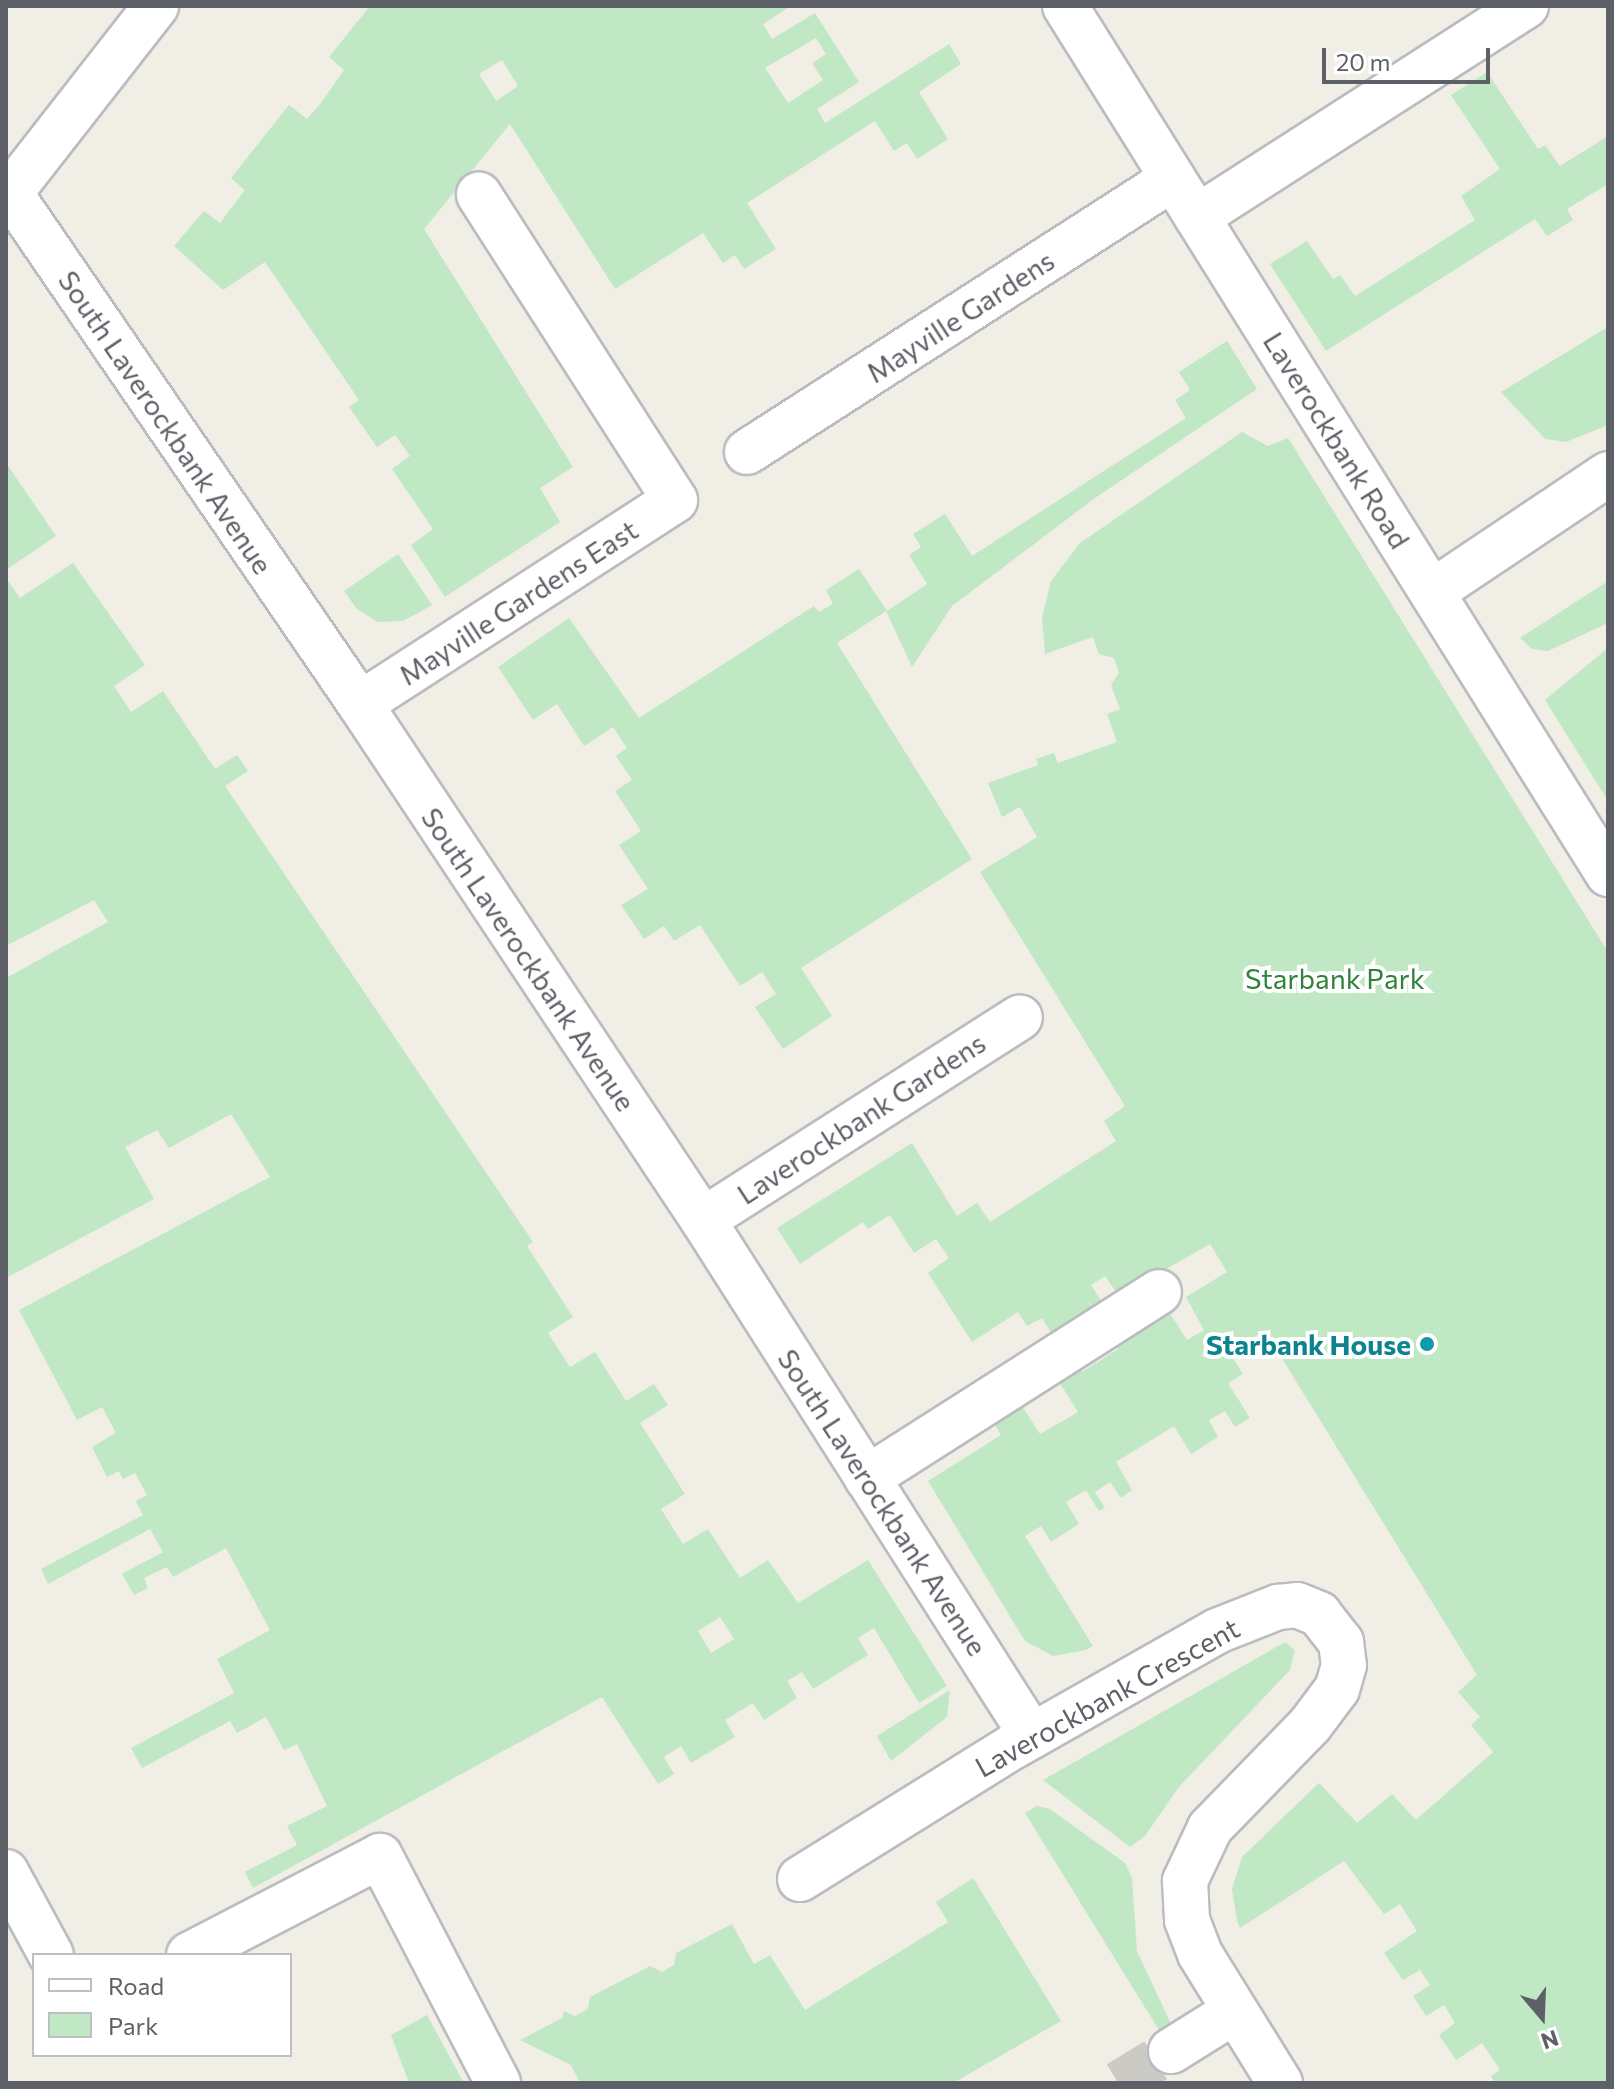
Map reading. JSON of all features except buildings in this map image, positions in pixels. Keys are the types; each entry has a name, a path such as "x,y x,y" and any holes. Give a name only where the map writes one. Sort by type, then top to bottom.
{"street":[{"path":"8,196 156,6"},
{"name":"Laverockbank Road","path":"1065,6 1608,874"},
{"path":"1197,217 1526,6"},
{"name":"Mayville Gardens","path":"747,452 1172,179"},
{"name":"Mayville Gardens East","path":"360,704 675,500 479,195"},
{"name":"South Laverockbank Avenue","path":"8,196 360,704 703,1220 1032,1736"},
{"path":"1432,592 1608,474"},
{"name":"Laverockbank Gardens","path":"703,1220 1020,1017"},
{"path":"867,1478 1159,1292"},
{"name":"Laverockbank Crescent","path":"800,1879 1032,1736 1257,1613 1297,1605 1331,1625 1341,1642 1344,1665 1337,1689 1310,1725 1210,1828 1193,1857 1185,1881 1187,1920 1200,1954 1280,2083"},
{"path":"193,1953 380,1856 498,2083"},
{"path":"6,1872 50,1953"},
{"path":"1171,2051 1235,2011"}],"green space":[{"path":"370,6 791,6 763,24 772,39 815,13 859,82 817,109 825,123 949,44 961,64 919,92 948,139 917,159 907,143 894,151 875,121 747,203 776,249 744,269 735,255 723,263 703,233 615,289 510,124 424,229 573,467 540,488 560,522 445,597 411,545 433,529 392,469 410,456 395,435 377,447 349,407 359,400 265,262 223,290 174,246 204,211 220,223 245,190 231,178 289,105 307,119 321,103 344,70 329,57","holes":["816,38 826,54 812,63 823,80 788,103 765,68","502,60 518,86 496,101 479,74"]},
{"path":"1487,72 1538,149 1545,145 1560,166 1608,136 1608,184 1567,209 1573,220 1547,236 1535,219 1326,351 1270,264 1307,241 1333,279 1340,275 1355,296 1475,220 1461,196 1500,169 1451,95"},
{"path":"1608,327 1608,425 1566,442 1545,439 1501,392"},
{"path":"1227,341 1257,389 1095,498 952,606 912,667 886,611 837,643 972,859 801,968 832,1016 783,1049 755,1007 776,994 762,972 740,986 700,925 674,941 664,926 644,939 621,905 648,889 619,845 641,831 615,791 632,780 616,756 627,748 613,727 584,746 557,704 533,720 498,667 569,618 639,718 814,606 819,612 833,604 826,590 859,569 887,611 927,584 909,555 921,547 913,534 945,514 972,556 1186,418 1175,400 1190,390 1179,372"},
{"name":"Starbank Park","path":"1242,432 1268,446 1288,438 1608,952 1608,2083 1495,2083 1491,2076 1500,2070 1482,2043 1456,2060 1439,2035 1455,2023 1444,2005 1426,2016 1413,1996 1430,1985 1420,1970 1403,1980 1384,1953 1417,1931 1400,1904 1384,1914 1344,1861 1240,1928 1232,1889 1242,1857 1319,1783 1357,1823 1392,1794 1416,1820 1493,1752 1471,1725 1480,1717 1458,1692 1477,1675 1265,1331 1229,1352 1243,1374 1228,1383 1250,1418 1235,1427 1225,1411 1209,1420 1218,1437 1191,1454 1174,1426 1116,1462 1132,1490 1121,1498 1110,1482 1095,1492 1105,1508 1099,1511 1086,1490 1066,1502 1079,1524 1051,1542 1041,1526 1025,1536 1093,1646 1086,1650 1053,1656 1025,1641 928,1481 1001,1435 989,1415 1016,1397 1040,1434 1078,1412 1054,1374 1075,1360 1082,1372 1118,1349 1111,1337 1145,1327 1169,1312 1187,1340 1204,1330 1186,1297 1227,1272 1210,1244 1119,1296 1105,1276 1091,1285 1104,1305 1054,1337 1042,1318 1027,1326 1018,1312 972,1342 928,1273 949,1258 936,1239 914,1253 890,1215 868,1229 863,1222 800,1264 777,1228 912,1143 957,1216 977,1203 990,1222 1116,1141 1104,1121 1125,1106 980,872 1037,837 1020,807 1002,817 988,783 1038,765 1036,759 1054,753 1058,763 1117,742 1107,714 1120,709 1111,685 1119,673 1114,658 1099,654 1093,637 1045,654 1042,617 1051,581 1080,543"},
{"path":"6,463 56,536 6,570"},
{"path":"398,554 432,605 403,621 378,622 357,609 344,591"},
{"path":"73,563 145,665 114,686 131,712 163,691 215,769 237,755 248,771 225,786 533,1242 527,1246 573,1317 548,1333 570,1367 595,1352 626,1401 654,1384 668,1405 640,1423 685,1494 661,1509 683,1544 708,1529 740,1578 768,1560 798,1603 868,1560 947,1686 919,1703 874,1628 858,1638 868,1655 813,1689 802,1672 787,1681 797,1698 764,1720 753,1703 725,1720 735,1737 691,1763 681,1746 664,1757 674,1774 658,1784 602,1697 253,1888 245,1872 297,1845 287,1826 327,1806 297,1744 284,1750 266,1717 237,1733 230,1721 142,1768 131,1748 234,1693 217,1659 270,1630 226,1548 173,1577 167,1567 144,1578 148,1588 134,1595 122,1574 163,1552 150,1529 48,1584 41,1569 143,1515 136,1501 147,1495 135,1473 123,1479 119,1471 107,1477 92,1447 116,1433 102,1407 77,1420 19,1310 270,1177 231,1114 169,1148 157,1130 125,1147 154,1199 6,1278 6,978 108,922 94,900 6,946 6,578 20,598","holes":["720,1617 734,1639 711,1653 698,1631"]},
{"path":"1608,581 1608,623 1548,651 1532,649 1520,638"},
{"path":"1608,648 1608,801 1545,700"},
{"path":"1285,1642 1295,1650 1290,1670 1178,1788 1145,1836 1130,1847 1043,1780"},
{"path":"950,1690 947,1717 891,1761 877,1736"},
{"path":"1037,1806 1050,1809 1125,1863 1132,1878 1137,1951 1173,2028 1162,2035 1025,1813"},
{"path":"973,1878 1061,2021 953,2083 580,2083 571,2065 520,2040 562,2018 564,2011 575,2016 588,2009 590,1997 650,1966 662,1972 674,1965 676,1953 732,1924 754,1964 770,1955 805,2010 948,1922 936,1902"},
{"path":"427,2015 464,2083 409,2083 391,2035"}],"tunnel":[{"path":"1118,2083 1171,2051"}],"place":[{"name":"Starbank House","path":"1427,1344"}]}
